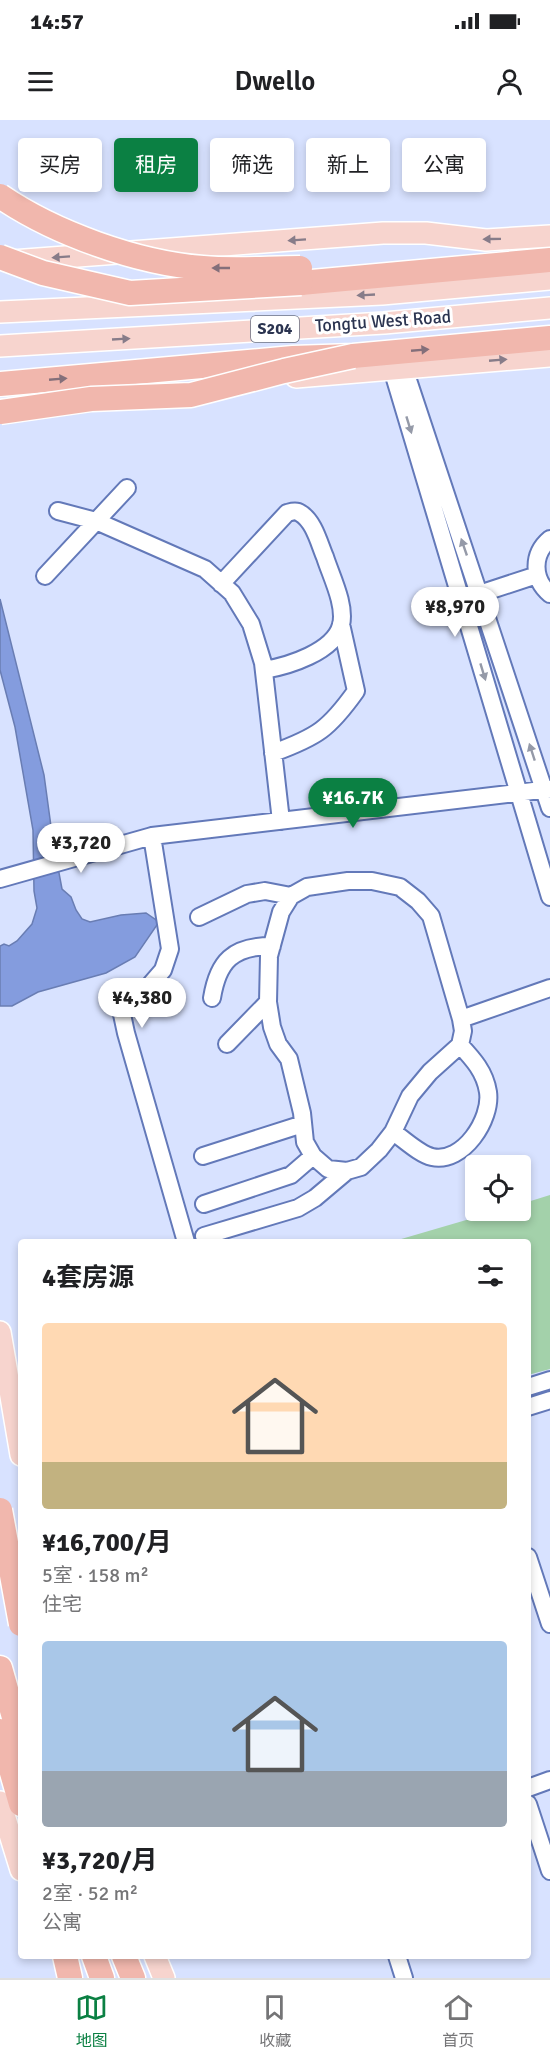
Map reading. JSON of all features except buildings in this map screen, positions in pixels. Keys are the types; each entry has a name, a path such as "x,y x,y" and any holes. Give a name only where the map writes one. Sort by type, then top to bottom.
{"highway":[{"path":"0,196 16,207 90,242 151,259 203,268 382,265 466,269"},
{"path":"0,257 43,273 130,293 270,286 550,260"},
{"path":"0,384 550,338"},
{"path":"0,412 91,399 191,395 353,356"},
{"path":"0,1510 18,1604"},
{"path":"0,1668 18,1732"},
{"path":"0,1731 18,1794"},
{"path":"66,1959 70,1978"},
{"path":"95,1959 102,1978"},
{"path":"125,1959 133,1978"}],"main road":[{"path":"0,262 383,233 426,233 486,240 550,236"},
{"name":"Tongtu West Road","path":"0,312 382,294 550,279"},
{"name":"Tongtu West Road","path":"0,346 384,323 550,308"},
{"path":"0,403 550,356"},
{"path":"0,1332 18,1437"},
{"path":"0,1802 18,1860"},
{"path":"54,1959 62,1978"},
{"path":"156,1959 164,1978"}],"street":[{"path":"398,368 547,789 550,808"},
{"path":"398,368 550,897"},
{"path":"45,576 127,488"},
{"path":"58,511 96,521 205,568 232,593 250,624 264,669 281,821"},
{"path":"221,584 286,513 296,512 302,514 315,532 340,598 341,624 357,691 330,725 297,744 273,753"},
{"path":"550,539 540,550 537,558 537,575 540,583 550,594"},
{"path":"479,594 537,575"},
{"path":"264,669 284,667 321,650 335,637 341,624"},
{"path":"0,879 153,836 547,789"},
{"path":"153,836 170,950 163,970 150,985 120,1005 185,1239"},
{"path":"348,881 372,881 400,887 418,901 431,916 461,1018 463,1031 460,1045 430,1072 410,1096 393,1132 379,1150 361,1167 347,1171 328,1169 313,1156 305,1142 289,1059 278,1044 272,1027 268,1002 269,956 281,912 291,896 308,887 348,881"},
{"path":"199,917 247,894 265,891 291,896"},
{"path":"212,998 216,977 234,954 254,946 272,946"},
{"path":"461,1018 550,988"},
{"path":"227,1044 268,1002"},
{"path":"393,1132 429,1156 441,1158 467,1147 485,1119 489,1094 484,1074 460,1045"},
{"path":"203,1156 303,1124"},
{"path":"204,1204 291,1175 313,1156"},
{"path":"204,1236 298,1208 315,1198 347,1171"},
{"path":"531,1386 550,1380"},
{"path":"531,1406 550,1400"},
{"path":"0,1552 18,1546"},
{"path":"531,1566 550,1624"},
{"path":"0,1574 18,1568"},
{"path":"531,1787 550,1780"},
{"path":"531,1813 550,1871"},
{"path":"398,1959 404,1978"}],"green space":[{"path":"550,1195 550,1369 531,1374 531,1239 401,1239 465,1220 531,1221 531,1201"}],"water":[{"path":"0,599 44,775 62,889 71,897 82,919 90,922 121,915 146,913 159,922 135,957 106,973 38,992 12,1006 0,1006 0,946 4,944 9,946 17,941 32,924 37,908 34,891 33,830 15,727 0,670"}]}
